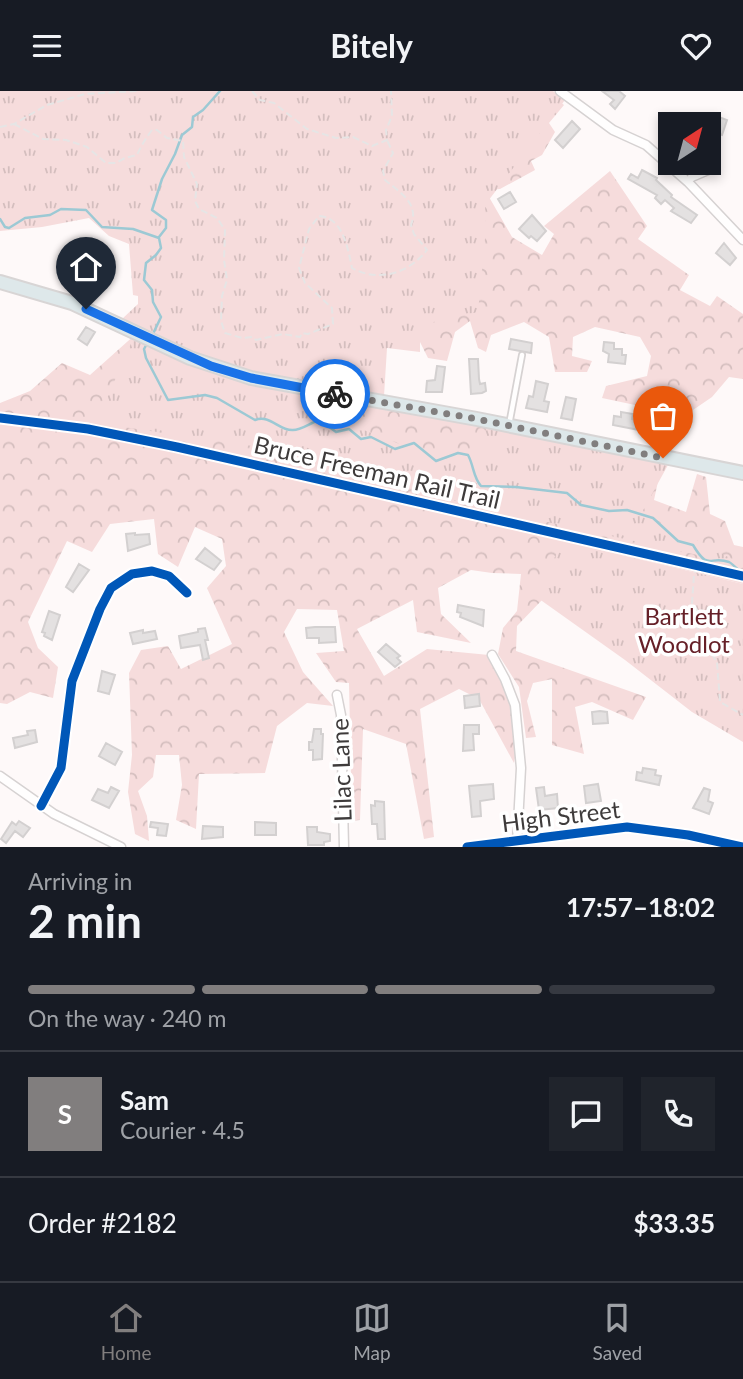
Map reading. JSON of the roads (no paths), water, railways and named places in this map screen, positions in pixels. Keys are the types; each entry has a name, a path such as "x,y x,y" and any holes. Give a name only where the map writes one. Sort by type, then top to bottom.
{"main road":[{"path":"0,282 72,303 211,366 251,378 743,473"}],"street":[{"path":"560,91 613,130 646,145 691,179 743,240"},
{"path":"691,179 693,175"},
{"path":"691,179 699,175"},
{"path":"40,806 61,768 72,681 100,609 111,589 132,574 152,571 169,576 187,593"},
{"path":"492,655 515,705 521,768 517,842"},
{"name":"Lilac Lane","path":"337,695 341,715 344,847"},
{"path":"0,776 40,806 121,847"},
{"name":"High Street","path":"467,847 627,827 688,835 742,847"}],"lane":[{"path":"509,426 522,355"}],"waterway":[{"path":"159,237 166,228 166,220 152,210 162,179 182,135 192,127 193,117 220,91"},
{"path":"0,219 5,227 9,228 25,218 50,215 61,209 86,210 102,227 133,229 159,238 161,248 146,263 144,280 152,290 153,302 161,317 152,336"},
{"path":"148,342 144,349 146,358 168,400 205,395 217,398 255,420 265,419 288,430 300,429 320,420 336,432 349,429 361,439 371,437 395,449 414,443 436,461 458,453 468,455 481,486 567,493 581,505 609,511 627,510 653,518 678,541 693,545 706,560 729,562 743,574"}],"park label":[{"name":"Bartlett Woodlot","path":"684,631"}]}
